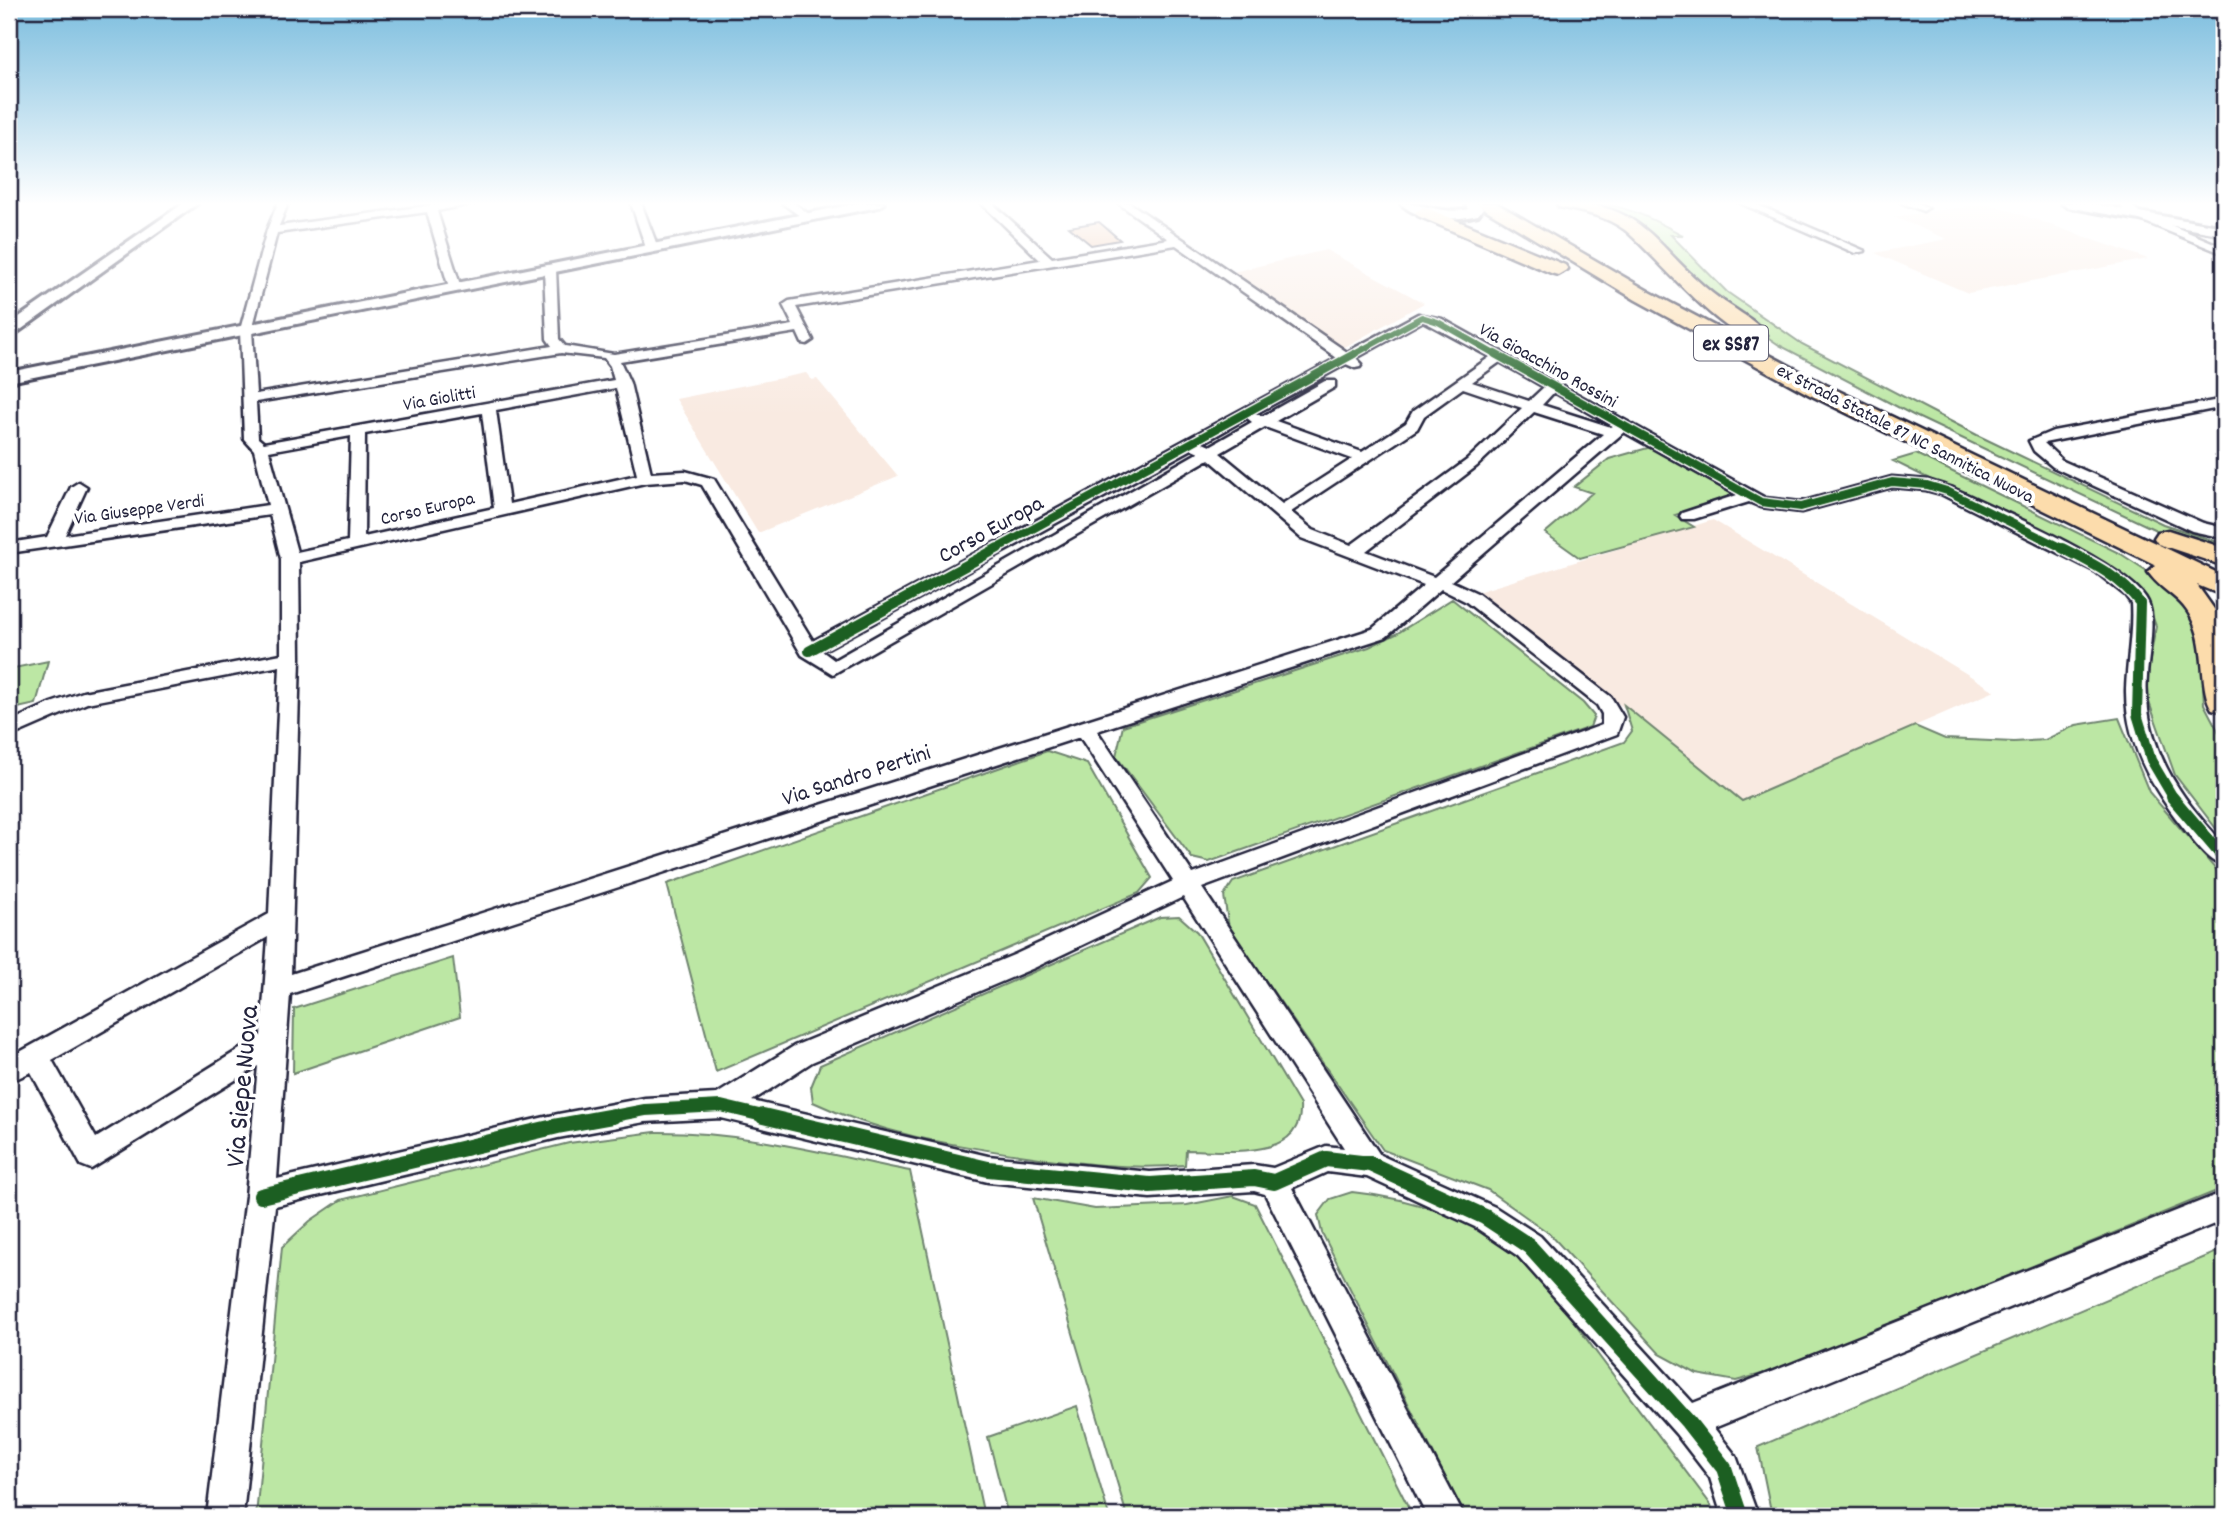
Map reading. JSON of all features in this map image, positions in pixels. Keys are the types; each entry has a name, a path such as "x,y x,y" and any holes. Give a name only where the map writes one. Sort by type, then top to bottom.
{"highway":[{"path":"1570,274 1818,390"},
{"name":"ex Strada Statale 87 NC Sannitica Nuova","path":"1606,274 1818,390 2046,490 2224,573"},
{"path":"1678,274 1740,324 1924,436 1981,477 2172,578 2198,601 2214,626 2221,662 2224,702"},
{"name":"ex Strada Statale 87 NC Sannitica Nuova","path":"1924,436 2224,587"},
{"path":"2046,490 2224,558"}],"street":[{"path":"9,331 91,274"},
{"name":"Via Siepe Nuova","path":"225,1516 261,1196 274,1042 290,658 290,559 261,449 251,439 246,330 261,274"},
{"path":"451,274 455,288"},
{"path":"9,377 524,274"},
{"path":"550,274 553,339 561,349"},
{"path":"611,358 804,334 789,305 975,274"},
{"path":"1226,274 1353,363"},
{"name":"Via Gioacchino Rossini","path":"1210,452 1286,409 1422,317 1438,322 1553,386 1618,429 1434,583"},
{"path":"9,325 26,320"},
{"name":"Via Gioacchino Rossini","path":"1192,443 1267,402 1438,322"},
{"path":"248,399 561,349 608,355 617,365 623,383 645,478"},
{"path":"1282,512 1412,426 1418,414 1500,356"},
{"name":"Via Giolitti","path":"261,449 623,383"},
{"path":"1461,383 1532,406 1618,429 1761,502 1801,507 1892,482 1927,485 1947,491 2114,577 2140,603 2140,663 2136,692 2139,723 2147,750 2167,789 2204,839 2224,858"},
{"path":"1353,552 1472,463 1553,386"},
{"path":"1267,402 1286,409"},
{"path":"2224,403 2053,435 2036,441 2039,448 2058,464 2198,527 2224,533"},
{"path":"489,408 502,511"},
{"path":"1244,414 1364,458"},
{"path":"356,545 358,431"},
{"path":"721,1106 803,1054 1025,961 1187,885 1610,729 1614,721 1612,711 1604,701 1471,597 1452,586 1434,583 1307,534 1210,452 1192,443"},
{"name":"Corso Europa","path":"809,651 1192,443"},
{"name":"Corso Europa","path":"290,559 645,478 685,475 700,477 708,482 809,651 833,668 1210,452"},
{"path":"54,541 79,487"},
{"path":"1688,516 1751,496"},
{"name":"Via Giuseppe Verdi","path":"9,548 276,509"},
{"name":"Via Sandro Pertini","path":"278,988 1379,633 1423,597 1434,583"},
{"path":"9,730 83,698 290,658"},
{"path":"1085,727 1370,1164"},
{"path":"9,1071 280,919"},
{"path":"36,1056 90,1156 274,1042"},
{"path":"261,1196 558,1126 645,1110 721,1106 988,1169 1150,1185 1254,1178 1275,1182 1326,1159 1370,1164 1485,1217 1529,1246 1688,1422 1724,1468 1740,1516"},
{"path":"1275,1182 1446,1516"},
{"path":"1688,1422 2224,1206"}],"shaded area":[{"path":"1236,274 1371,274 1424,303 1343,348"},
{"path":"1924,274 2068,274 1968,293"},
{"path":"806,373 812,380 817,379 898,476 758,533 676,399"},
{"path":"1713,520 1995,691 1742,801 1477,592"}],"green space":[{"path":"1687,274 1709,274 1727,292 1802,344 1977,435 2163,524 2224,544 2224,554 2158,531 1913,415 1779,345 1726,309"},
{"path":"1651,447 1735,496 1675,515 1694,527 1580,558 1545,533 1592,493 1574,487 1609,459"},
{"path":"1916,454 2121,554 2161,580 2188,604 2200,631 2204,704 2224,742 2224,839 2175,775 2149,702 2147,676 2156,626 2147,601 1986,507 1893,461"},
{"path":"1452,599 1583,703 1594,716 1590,727 1209,862 1192,858 1116,756 1123,726 1369,647 1396,634"},
{"path":"48,661 36,704 9,710 9,669"},
{"path":"1624,705 1742,801 1915,726 1945,739 2014,742 2045,740 2076,725 2119,718 2149,792 2224,879 2224,1188 1780,1369 1736,1381 1697,1374 1660,1354 1550,1234 1488,1190 1383,1150 1229,928 1224,896 1233,882 1624,742 1632,731"},
{"path":"1047,751 1087,764 1152,878 1139,893 716,1072 667,884"},
{"path":"1179,916 1197,932 1300,1105 1298,1123 1289,1136 1276,1144 1240,1151 1186,1150 1185,1165 1144,1167 1081,1163 940,1142 889,1130 813,1102 811,1087 820,1065 1160,917"},
{"path":"453,958 460,1017 293,1073 294,1009"},
{"path":"655,1132 751,1139 910,1171 984,1516 256,1516 282,1247 310,1221 341,1200 569,1143"},
{"path":"1352,1192 1395,1199 1437,1211 1477,1230 1514,1254 1549,1289 1570,1316 1711,1505 1714,1516 1465,1516 1322,1233 1318,1215 1330,1199"},
{"path":"1233,1196 1255,1204 1413,1516 1127,1516 1033,1198 1095,1209 1187,1205"},
{"path":"2224,1249 2224,1516 1772,1516 1758,1447"},
{"path":"1077,1406 1109,1516 1008,1516 988,1437"}],"cycle path":[{"path":"809,651 1422,317 1438,322 1761,502 1801,507 1892,482 1927,485 1947,491 2102,568 2131,591 2140,603 2137,714 2151,760 2176,803 2224,858"},
{"path":"261,1196 558,1126 645,1110 721,1106 988,1169 1150,1185 1254,1178 1274,1182 1326,1159 1370,1164 1485,1217 1529,1246 1688,1422 1724,1468 1740,1516"}]}
